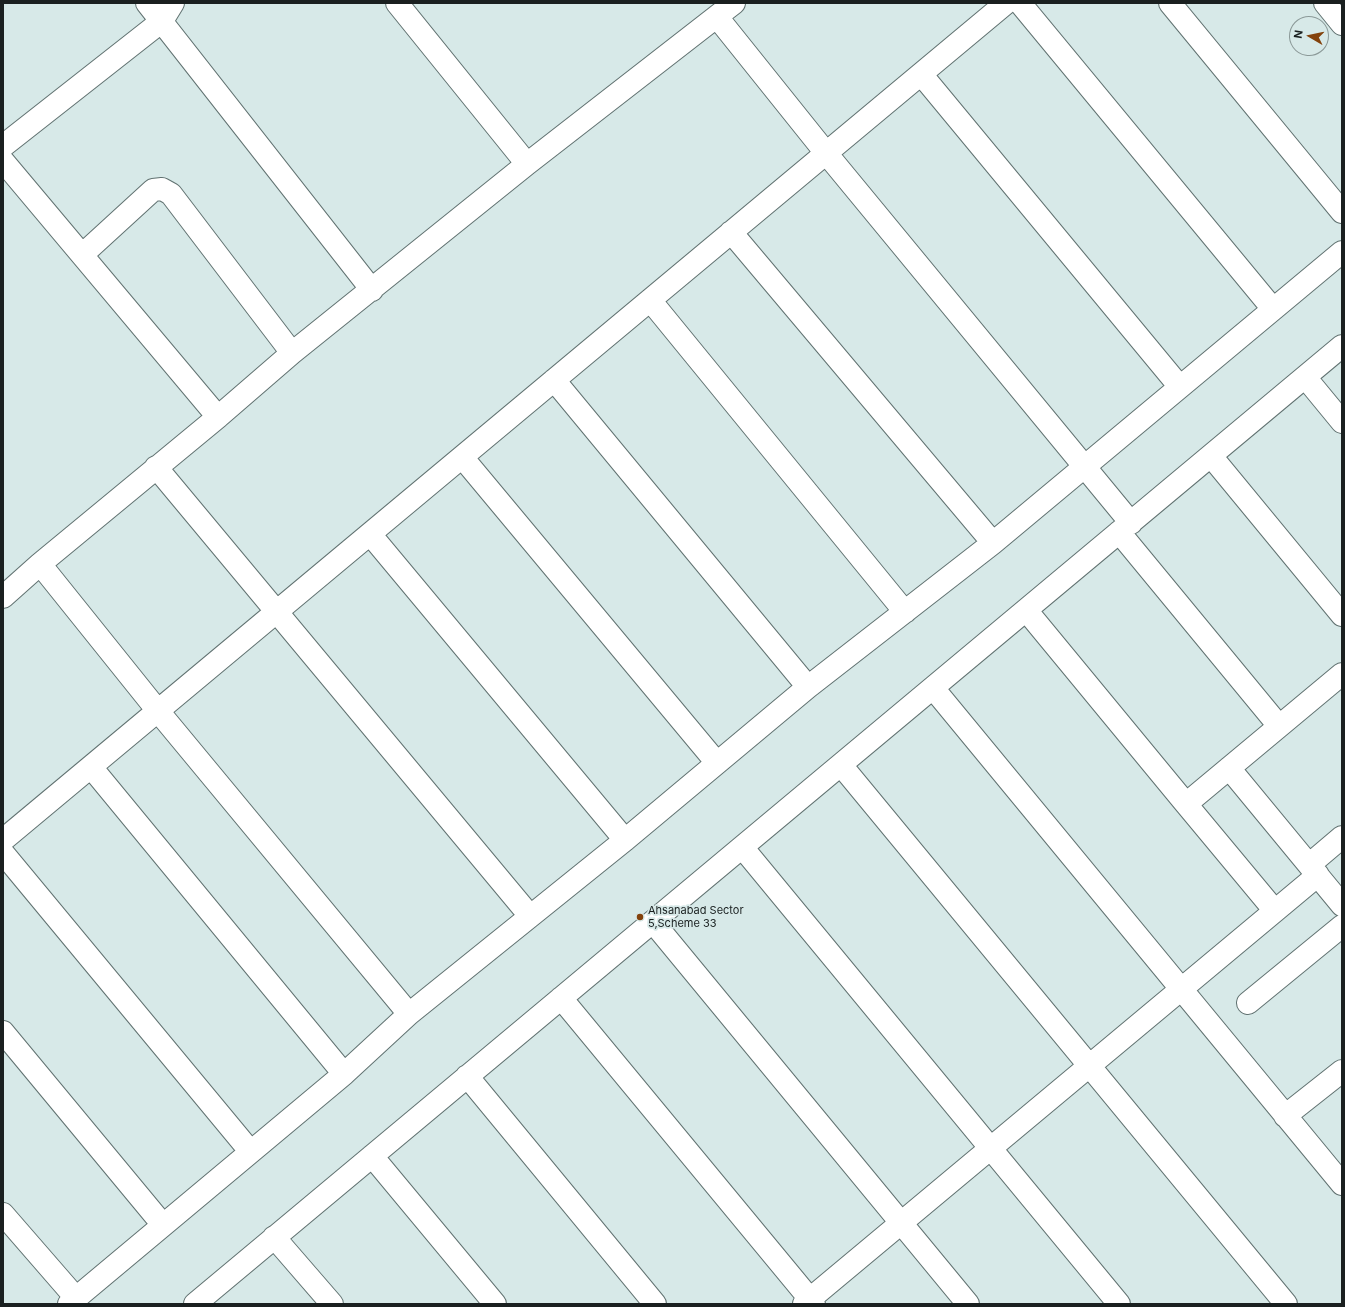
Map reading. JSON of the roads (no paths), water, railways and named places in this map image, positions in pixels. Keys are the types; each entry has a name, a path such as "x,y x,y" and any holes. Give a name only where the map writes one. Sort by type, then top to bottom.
{"street":[{"path":"147,3 167,12 372,290"},
{"path":"4,593 218,417 292,352 372,290 527,164 734,3"},
{"path":"3,840 1006,3"},
{"path":"1020,3 1273,309"},
{"path":"1170,3 1342,212"},
{"path":"1325,3 1342,24"},
{"path":"403,5 527,164"},
{"path":"3,146 167,12"},
{"path":"717,17 826,153 1085,467 1125,528 1279,726"},
{"path":"921,74 1180,387"},
{"path":"3,161 218,417"},
{"path":"82,255 153,190 162,189 171,194 292,352"},
{"path":"731,232 994,543"},
{"path":"3,1214 73,1301 250,1151 344,1074 410,1014 625,840 808,688 994,543 1342,252"},
{"path":"650,300 905,612"},
{"path":"195,1304 1342,346"},
{"path":"1305,377 1342,422"},
{"path":"554,380 808,688"},
{"path":"1211,456 1342,615"},
{"path":"462,457 717,763"},
{"path":"156,467 530,916"},
{"path":"370,534 625,840"},
{"path":"40,564 158,711 410,1014"},
{"path":"1026,610 1275,911"},
{"path":"1186,804 1342,674"},
{"path":"933,688 1342,1184"},
{"path":"841,765 1286,1304"},
{"path":"91,767 344,1074"},
{"path":"1229,768 1342,904"},
{"path":"561,998 809,1302 901,1223 1275,911 1314,870 1342,837"},
{"path":"742,847 1119,1304"},
{"path":"3,853 250,1151"},
{"path":"653,922 968,1304"},
{"path":"1248,1003 1342,926"},
{"path":"3,1032 163,1225"},
{"path":"1285,1116 1342,1071"},
{"path":"467,1076 655,1304"},
{"path":"372,1156 495,1304"},
{"path":"274,1237 332,1304"}],"place":[{"name":"Ahsanabad Sector 5,Scheme 33","path":"640,917"}]}
